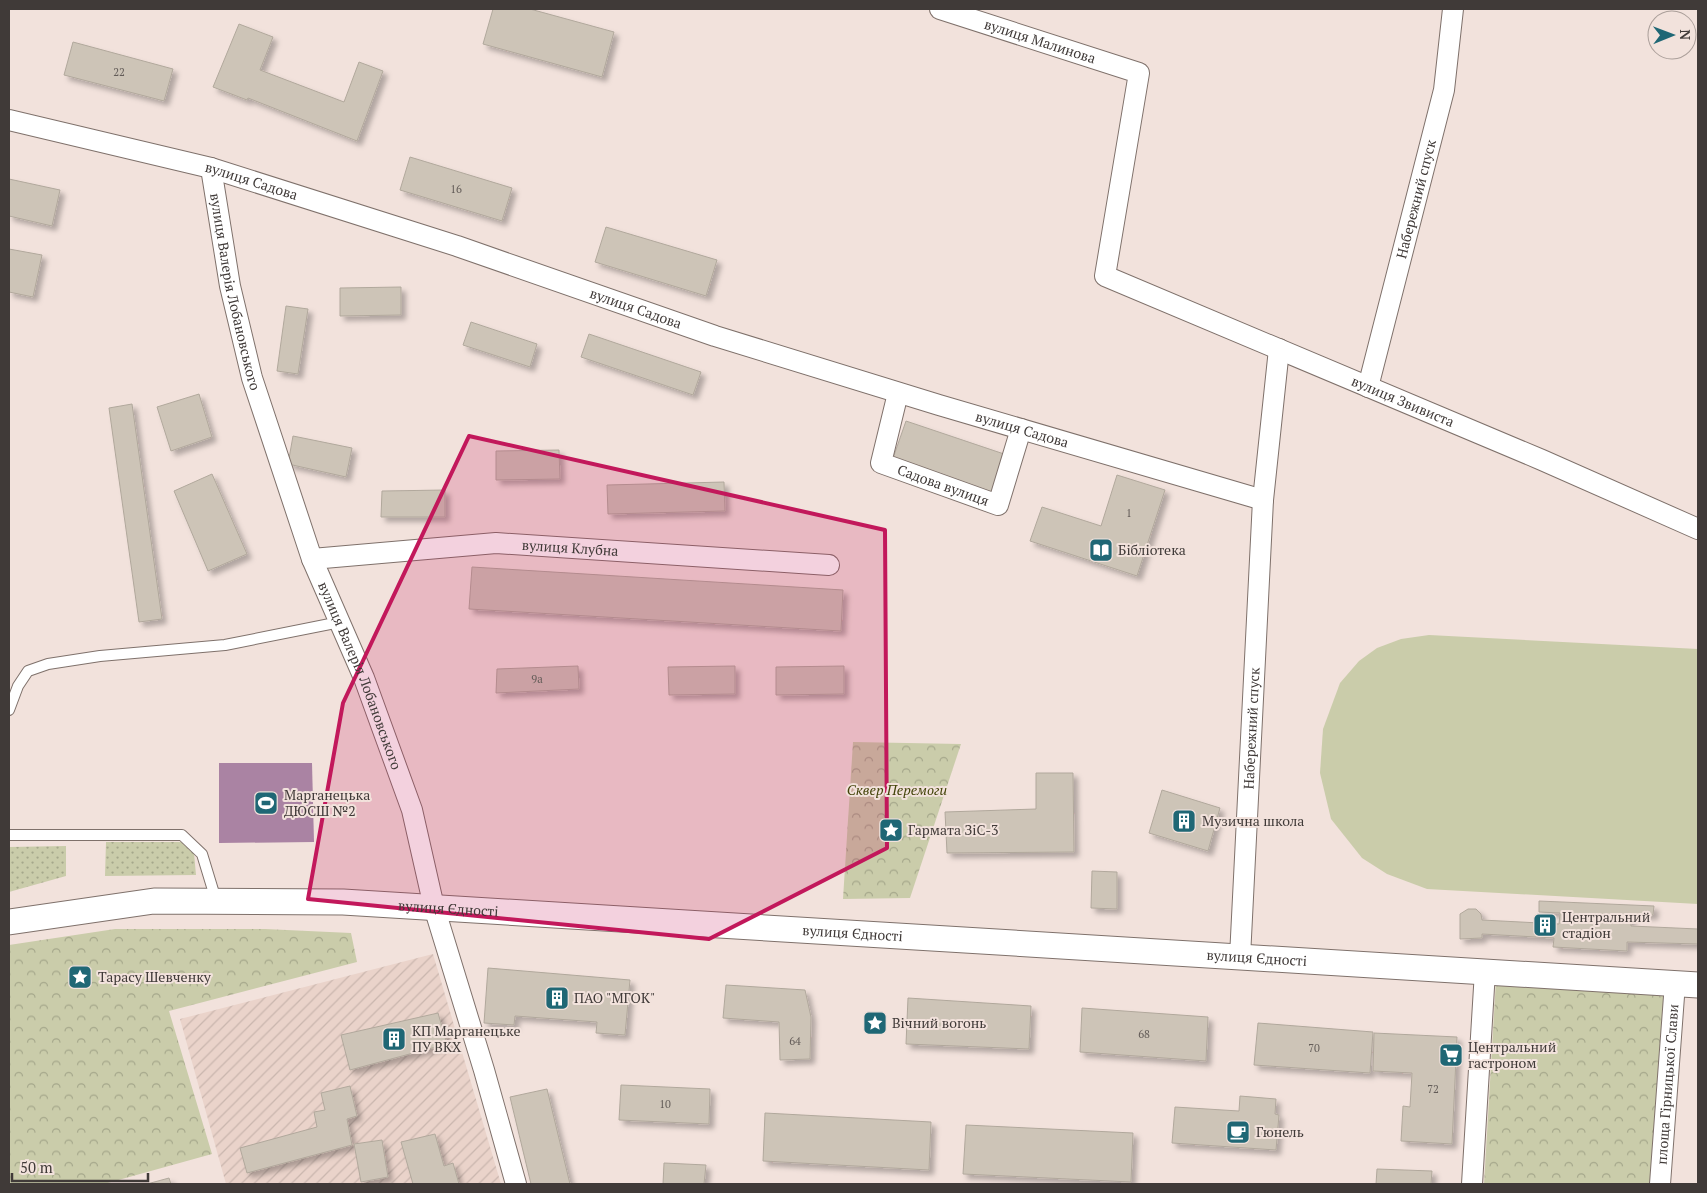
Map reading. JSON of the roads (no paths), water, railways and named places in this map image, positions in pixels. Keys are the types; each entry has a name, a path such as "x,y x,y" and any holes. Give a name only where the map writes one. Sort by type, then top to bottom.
{"street":[{"name":"вулиця Малинова","path":"940,9 1139,73 1105,276"},
{"name":"Набережний спуск","path":"1368,387 1444,90 1453,9"},
{"name":"вулиця Садова","path":"9,120 211,168 457,246 714,336 898,393 1263,500"},
{"name":"вулиця Валерія Лобановського","path":"211,168 230,286 252,378 312,559 364,678 412,810 434,908 484,1070 516,1184"},
{"name":"вулиця Звивиста","path":"1105,276 1542,460 1698,529"},
{"name":"Набережний спуск","path":"1240,957 1263,500 1280,349"},
{"name":"Садова вулиця","path":"898,393 880,463 998,505 1020,429"},
{"name":"вулиця Клубна","path":"312,559 496,543 828,565"},
{"name":"вулиця Єдності","path":"9,922 154,901 343,902 1686,984"},
{"path":"1472,1184 1485,972"},
{"name":"площа Гірницької Слави","path":"1660,1184 1686,984"}],"lane":[{"path":"9,710 18,686 28,671 48,664 100,656 225,645 340,622"},
{"path":"9,835 182,835 202,854 216,902"}],"place":[{"name":"Бібліотека","path":"1101,550"},
{"name":"Марганецька ДЮСШ №2","path":"266,803"},
{"name":"Музична школа","path":"1184,821"},
{"name":"Гармата ЗіС-3","path":"891,830"},
{"name":"Центральний стадіон","path":"1545,925"},
{"name":"Тарасу Шевченку","path":"80,977"},
{"name":"ПАО \"МГОК\"","path":"557,998"},
{"name":"Вічний вогонь","path":"875,1023"},
{"name":"КП Марганецьке ПУ ВКХ","path":"394,1039"},
{"name":"Центральний гастроном","path":"1451,1055"},
{"name":"Гюнель","path":"1238,1132"}],"park label":[{"name":"Сквер Перемоги","path":"897,790"}]}
